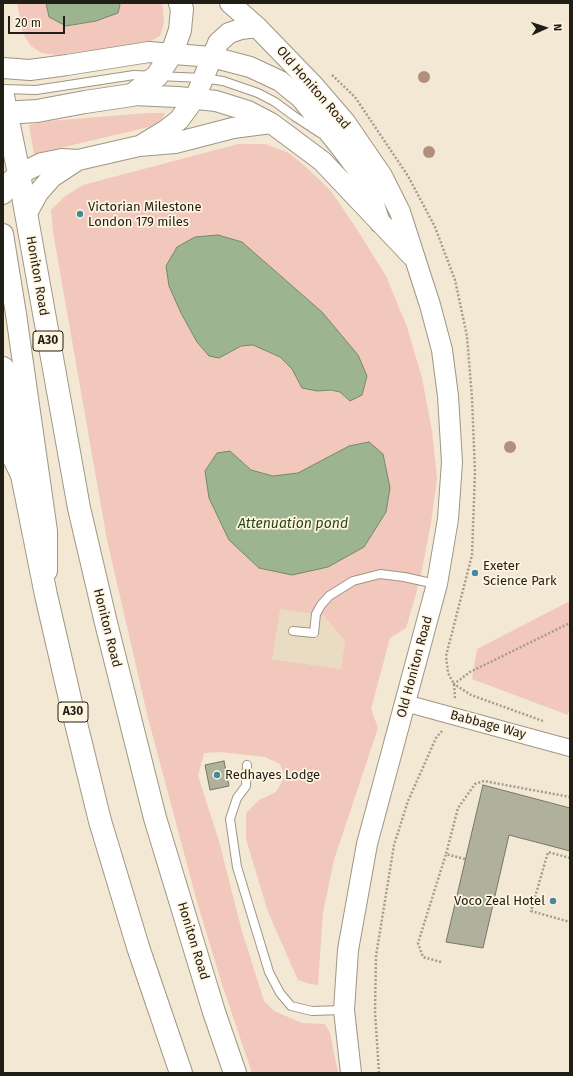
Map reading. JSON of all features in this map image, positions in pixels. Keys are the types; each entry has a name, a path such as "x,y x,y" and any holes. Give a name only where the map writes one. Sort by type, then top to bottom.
{"highway":[{"name":"A30","path":"132,95 157,76 172,53 180,30 182,9 180,3"},
{"name":"Old Honiton Road","path":"4,107 37,111 132,95"},
{"name":"Honiton Road","path":"4,107 26,215 79,508 106,623 155,818 214,1012 235,1073"},
{"name":"Honiton Road","path":"3,368 22,475 46,595 100,821 138,947 181,1073"},
{"path":"3,436 22,475"}],"street":[{"name":"Old Honiton Road","path":"230,3 257,27 314,86 345,122 382,176 400,212 430,305 442,350 448,396 452,462 448,519 437,584 367,844 348,950 344,1010 351,1073"},
{"path":"139,146 166,130 179,120 195,98 218,43 229,33 241,29 257,27"},
{"name":"Old Honiton Road","path":"3,68 30,70 67,66 149,52 212,57 250,67 280,81 301,98 340,145 367,182 380,222"},
{"name":"Old Honiton Road","path":"132,95 195,98 216,101 248,111 271,123 322,161 416,260"},
{"path":"3,194 8,183 18,174 42,164 62,159 78,160 139,146 175,143 233,128 271,123"},
{"path":"26,215 38,193 52,177 78,160"},
{"name":"Honiton Road","path":"3,234 47,531 46,595"},
{"name":"Babbage Way","path":"405,702 570,748"}],"lane":[{"name":"Old Honiton Road","path":"3,89 36,90 134,75 203,78 223,82 258,93 275,102 340,145"},
{"path":"293,631 314,633 316,614 321,605 330,596 353,581 380,574 437,584"},
{"path":"247,765 246,786 238,798 230,819 237,867 269,972 280,993 291,1006 312,1011 344,1010"}],"path":[{"path":"327,70 355,97 408,176 434,227 455,280 466,329 472,398 475,472 472,555 446,656 448,673 454,684 455,716 436,738 408,801 394,845 376,956 375,1012 379,1073"},
{"path":"454,684 470,672 570,623"},
{"path":"454,684 470,695 549,723"},
{"path":"441,962 423,958 418,943 446,854 458,808 475,784 484,781 570,797"},
{"path":"570,858 548,852 531,911 570,922"},
{"path":"446,854 465,859"}],"shaded area":[{"path":"17,3 46,3 49,17 120,5 119,3 161,3 163,8 164,23 160,36 147,43 56,55 42,53 31,46 23,34"},
{"path":"165,113 162,119 149,127 34,154 29,125 50,121"},
{"path":"238,144 265,144 289,153 331,191 386,276 407,327 422,378 432,431 437,478 431,523 420,580 406,628 390,638 371,709 378,728 334,860 323,912 318,985 298,980 268,912 246,839 246,813 259,800 276,792 285,776 280,764 265,757 220,752 204,753 198,776 219,841 241,928 264,1001 274,1011 302,1023 325,1024 330,1033 338,1073 252,1073 221,981 196,898 148,718 107,540 53,232 51,210 64,197 83,185","holes":["242,242 322,312 350,401 340,392 331,390 316,391 302,388 292,369 279,357 253,345 241,346 219,357 197,342 181,313 169,286 166,266 177,247","349,446 229,540 230,451 251,470 273,476 298,473","280,609 324,616 345,641 341,669 272,659"]},
{"path":"570,601 570,705 568,715 472,679 477,649"},
{"path":"279,609 324,616 345,641 341,669 272,659"}],"water":[{"path":"46,3 119,3 120,5 118,13 96,21 66,26 49,17"},
{"path":"218,235 242,242 322,312 358,355 367,376 362,395 350,401 340,392 331,390 317,391 302,388 292,369 280,357 253,345 241,346 219,358 209,356 197,342 181,313 169,286 166,266 177,247 195,237"},
{"name":"Attenuation pond","path":"369,442 383,454 390,488 386,512 364,547 328,567 292,575 259,568 229,540 209,498 205,471 217,453 230,451 251,470 273,476 298,473 349,446"}],"building":[{"name":"Redhayes Lodge","path":"224,761 229,786 210,790 205,765"},
{"path":"483,785 570,808 570,851 509,835 483,948 446,942"}],"place":[{"name":"Victorian Milestone London 179 miles","path":"80,214"},
{"name":"Exeter Science Park","path":"475,573"},
{"name":"Redhayes Lodge","path":"217,775"},
{"name":"Voco Zeal Hotel","path":"553,901"}]}
